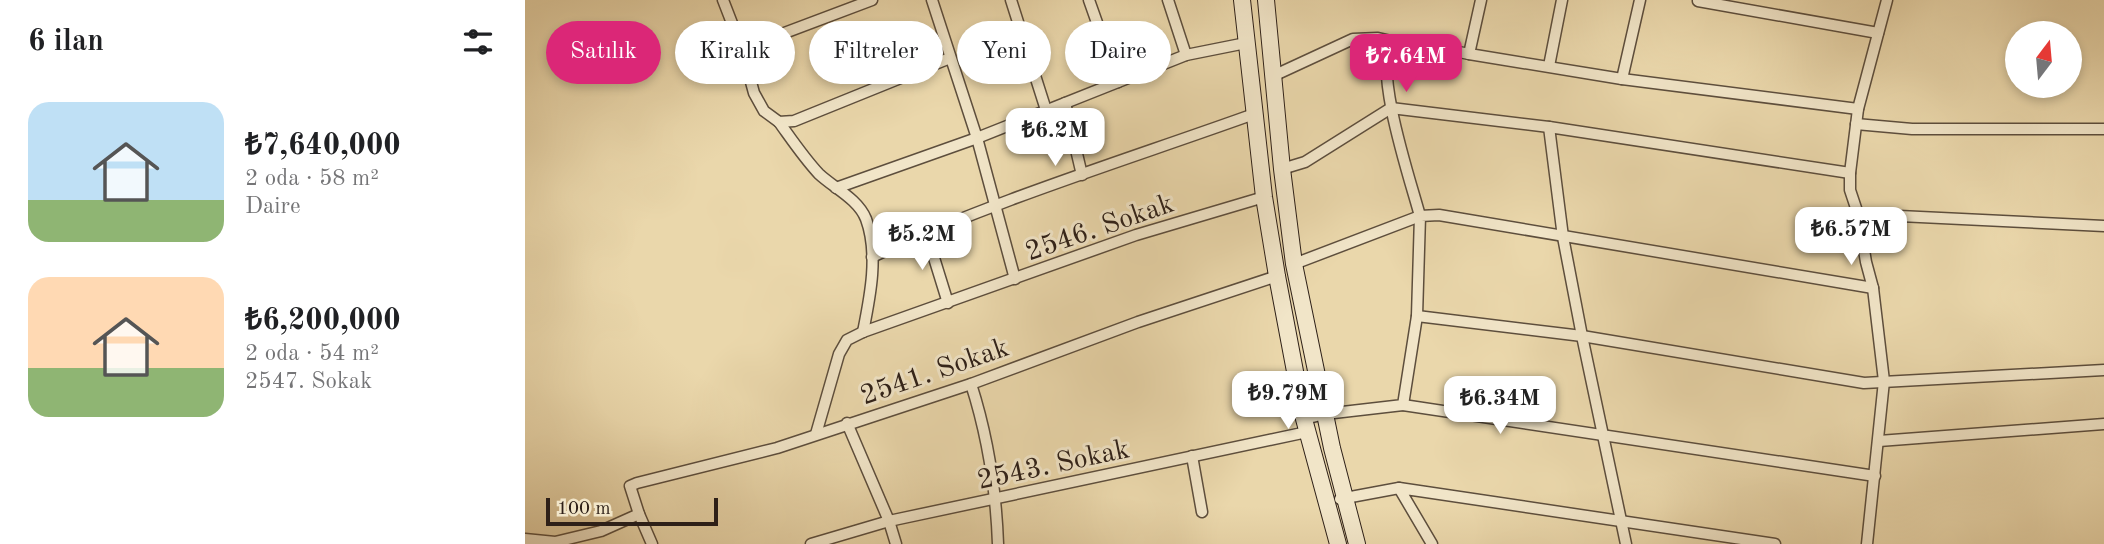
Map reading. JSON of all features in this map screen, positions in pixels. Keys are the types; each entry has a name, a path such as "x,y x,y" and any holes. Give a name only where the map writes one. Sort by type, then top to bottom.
{"main road":[{"path":"1242,0 1264,197 1277,276 1305,425 1338,544"},
{"path":"1266,0 1294,264 1325,414 1357,544"}],"street":[{"path":"723,0 731,21"},
{"path":"795,29 871,0"},
{"path":"932,0 977,138 1015,279"},
{"path":"1011,0 1046,110"},
{"path":"1089,0 1096,21"},
{"path":"1168,0 1186,55"},
{"path":"1469,54 1481,0"},
{"path":"1549,66 1562,0"},
{"path":"1622,79 1640,0"},
{"path":"1867,544 1884,381 1873,288 1858,214 1850,190 1850,173 1858,109 1887,0"},
{"path":"1698,1 1878,33"},
{"path":"1273,76 1353,39 1378,38 1622,79 1858,109"},
{"path":"1391,41 1387,49 1391,108 1420,216 1417,316 1403,405"},
{"path":"1171,61 1186,55 1246,43"},
{"path":"752,84 764,111 771,119 779,122 795,121 950,58"},
{"path":"836,188 977,138 1113,84"},
{"path":"1065,103 1082,175"},
{"path":"1282,169 1305,162 1391,108 1549,127 1850,173"},
{"path":"871,257 926,232 995,206 1254,114"},
{"path":"1016,121 1022,139"},
{"path":"779,122 803,156 852,200 865,217 872,272 863,332"},
{"path":"1856,124 1912,129 2104,129"},
{"path":"1549,127 1563,237 1581,336 1626,544"},
{"name":"2546. Sokak","path":"815,434 839,354 847,340 1136,234 1264,197"},
{"path":"1858,214 2104,226"},
{"path":"1294,264 1420,216 1439,215 1873,288"},
{"path":"926,232 948,303"},
{"name":"2541. Sokak","path":"639,514 630,486 777,448 971,384 1138,322 1277,276"},
{"path":"1417,316 1581,336 1864,383 2104,370"},
{"path":"971,384 988,448 996,499 998,544"},
{"name":"2543. Sokak","path":"811,544 866,533 889,522 1192,456 1305,425 1325,414 1403,405 1875,476"},
{"path":"847,424 896,544"},
{"path":"1879,441 2104,424"},
{"path":"1192,456 1202,512"},
{"path":"1399,488 1432,544"},
{"path":"1327,502 1399,488 1775,544"},
{"path":"525,539 555,543 601,531 639,514 652,544"}]}
